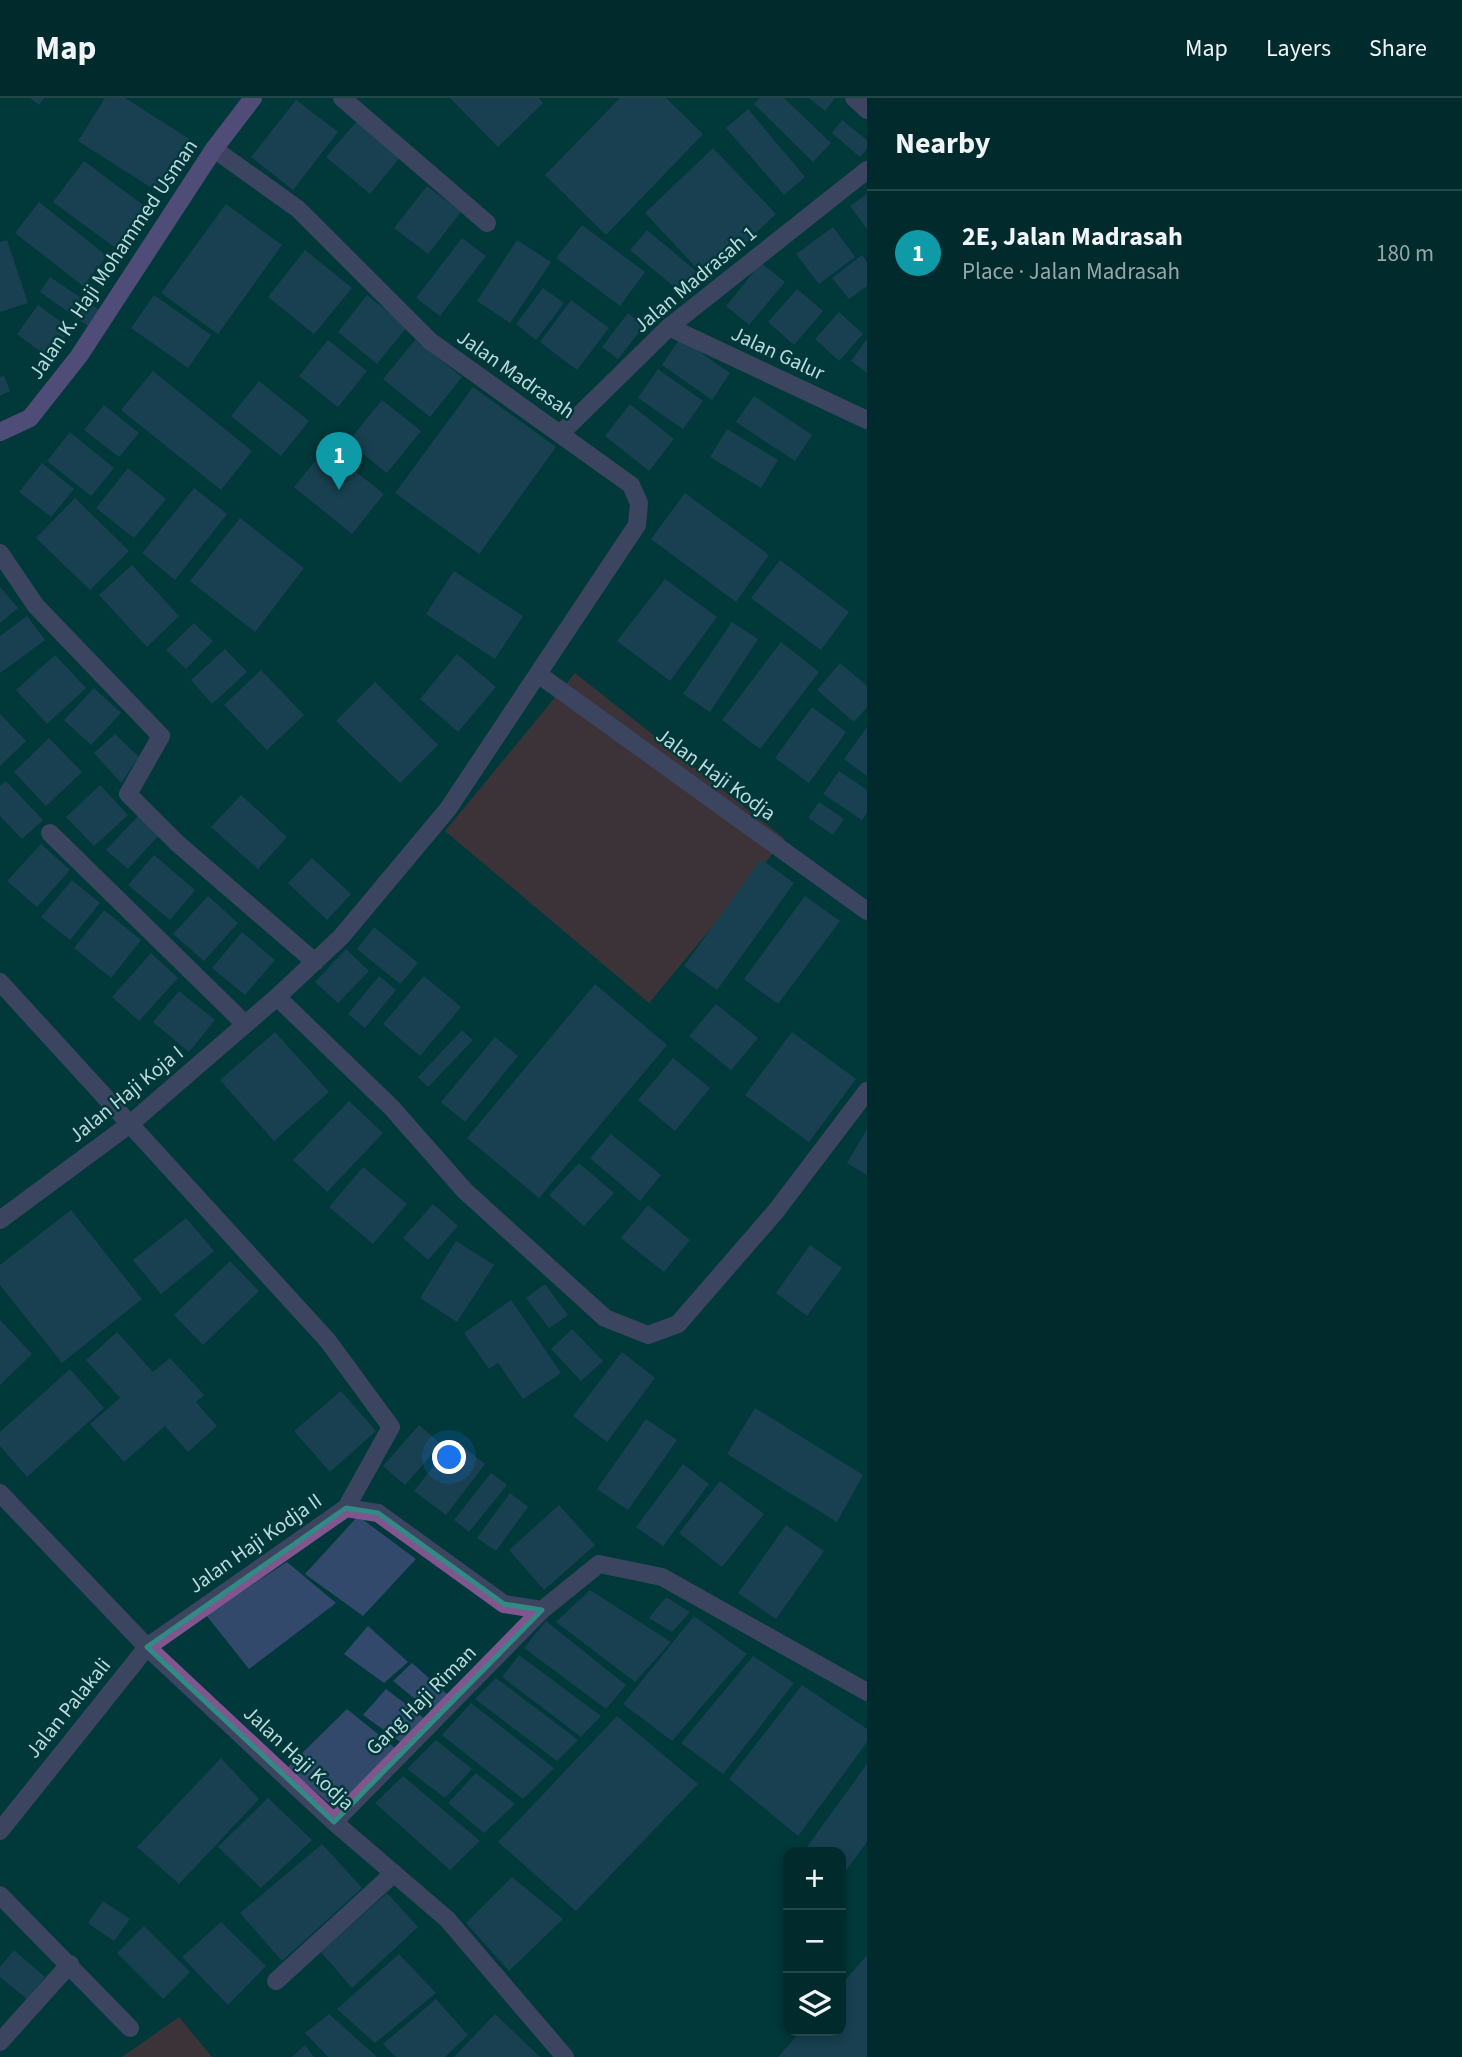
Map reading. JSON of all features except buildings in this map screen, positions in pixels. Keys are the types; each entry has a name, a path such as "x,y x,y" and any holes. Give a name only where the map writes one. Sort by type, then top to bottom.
{"street":[{"name":"Jalan K. Haji Mohammed Usman","path":"0,432 30,418 79,356 214,149 253,98"},
{"path":"342,98 487,223"},
{"path":"854,98 867,110"},
{"name":"Jalan Madrasah","path":"214,149 298,209 430,341 631,485 639,503 637,526 448,809 341,937 316,962"},
{"name":"Jalan Madrasah 1","path":"561,434 669,327 867,170"},
{"name":"Jalan Galur","path":"669,327 867,420"},
{"path":"0,553 36,606 161,736 128,794 177,843 316,962"},
{"name":"Jalan Haji Kodja","path":"538,674 867,911"},
{"path":"50,833 245,1024"},
{"name":"Jalan Haji Koja I","path":"0,1220 130,1124 316,962"},
{"path":"0,982 328,1341 391,1427 345,1508"},
{"path":"277,997 391,1107 465,1191 606,1318 648,1335 678,1324 775,1211 867,1091"},
{"name":"Jalan Haji Kodja","path":"0,1493 147,1647 334,1822 447,1919 565,2057"},
{"name":"Jalan Haji Kodja II","path":"147,1647 345,1508 378,1513 504,1604 542,1611"},
{"path":"542,1611 599,1564 662,1577 867,1692"},
{"name":"Gang Haji Riman","path":"334,1822 542,1611"},
{"name":"Jalan Palakali","path":"0,1831 147,1647"},
{"path":"276,1981 394,1873"},
{"path":"0,1895 130,2028"},
{"path":"0,2042 70,1964"}],"highlighted area":[{"path":"346,1508 378,1513 504,1604 542,1610 334,1822 147,1647"}],"shaded area":[{"path":"575,673 785,839 649,1003 445,831"},
{"path":"179,2017 212,2057 122,2057"}],"place":[{"name":"2E, Jalan Madrasah","path":"339,490"}]}
